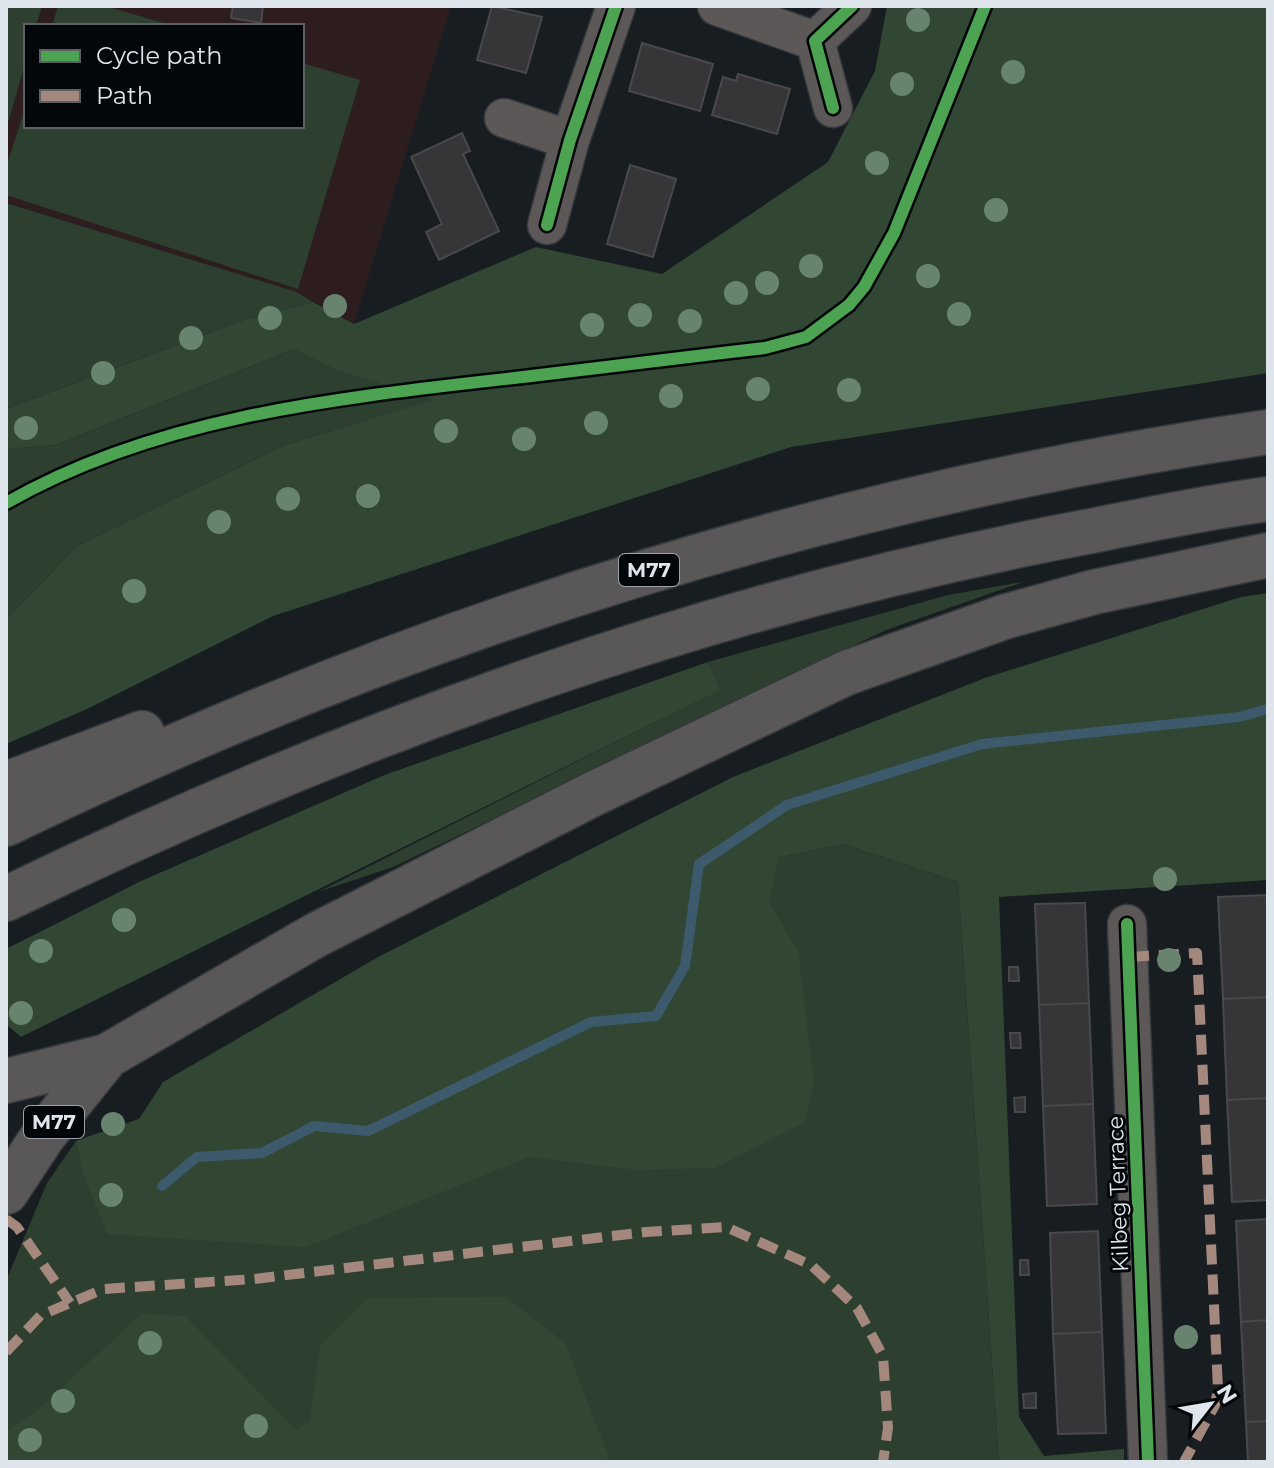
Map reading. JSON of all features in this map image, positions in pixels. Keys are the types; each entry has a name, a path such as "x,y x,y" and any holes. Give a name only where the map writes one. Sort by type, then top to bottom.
{"highway":[{"name":"M77","path":"6,824 55,782 218,707 651,570 961,487 1268,432"},
{"path":"6,899 226,796 378,735 601,656 738,613 995,549 1268,499"},
{"name":"M77","path":"6,1081 107,1056 316,935 595,793 846,673 1019,613 1094,592 1268,555"},
{"name":"M77","path":"6,784 55,782"},
{"name":"M77","path":"6,1192 43,1136 107,1056"}],"street":[{"path":"547,225 570,140 616,6"},
{"path":"717,6 815,41"},
{"path":"815,41 852,6"},
{"path":"815,41 833,108"},
{"path":"504,118 570,140"},
{"name":"Kilbeg Terrace","path":"1127,924 1148,1462"}],"shaded area":[{"path":"42,6 451,6 354,324 297,292 6,203 6,130 24,67 24,128 304,128 304,24 37,24"}],"green space":[{"path":"6,6 42,6 37,24 24,24 24,67 6,130"},
{"path":"58,6 105,6 167,24 53,24"},
{"path":"887,6 1268,6 1268,373 791,447 273,616 87,709 6,744 6,620 77,546 285,445 433,400 338,371 294,349 56,445 6,449 6,409 244,320 313,302 354,324 536,247 662,274 828,162 875,71"},
{"path":"304,64 360,80 298,289 6,195 6,167 24,112 24,128 304,128"},
{"path":"6,203 297,292 313,302 244,320 6,409"},
{"path":"294,349 338,371 434,400 285,445 77,546 6,620 6,449 56,445"},
{"path":"1023,582 886,630 393,867 318,892 719,690 708,662 948,595"},
{"path":"1268,593 1268,880 999,897 1019,1417 1044,1456 1124,1449 1124,1462 999,1462 958,882 843,844 778,858 769,903 798,951 814,1081 805,1122 715,1168 638,1170 529,1157 306,1247 107,1234 84,1175 76,1141 139,1119 163,1082 380,956 733,777 985,678 1241,597"},
{"path":"708,662 720,690 21,1037 6,1024 6,949 141,881 387,774"},
{"path":"843,844 958,882 999,1462 6,1462 6,1281 47,1183 76,1141 139,1119 778,858"},
{"path":"506,1297 565,1343 609,1458 604,1462 6,1462 6,1431 38,1410 141,1314 185,1316 296,1430 310,1421 320,1346 367,1298"}],"building":[{"path":"233,6 263,6 261,23 231,18"},
{"path":"492,6 542,17 526,73 477,60"},
{"path":"642,43 713,64 700,111 629,91"},
{"path":"738,74 790,89 777,134 712,115 723,77 736,81"},
{"path":"462,133 470,151 463,154 499,231 439,260 426,232 442,224 411,157"},
{"path":"630,165 676,179 653,257 607,244"},
{"path":"1267,895 1268,997 1223,999 1218,897"},
{"path":"1085,903 1089,1003 1039,1005 1035,904"},
{"path":"1009,967 1018,967 1019,981 1009,981"},
{"path":"1268,997 1268,1098 1227,1100 1223,999"},
{"path":"1089,1003 1093,1104 1043,1106 1039,1005"},
{"path":"1010,1033 1020,1033 1021,1048 1011,1048"},
{"path":"1025,1097 1025,1112 1015,1112 1014,1098"},
{"path":"1268,1098 1268,1200 1232,1202 1227,1100"},
{"path":"1093,1104 1097,1204 1047,1206 1043,1106"},
{"path":"1268,1219 1268,1320 1241,1322 1236,1221"},
{"path":"1098,1231 1102,1332 1053,1334 1050,1233"},
{"path":"1020,1260 1028,1260 1029,1275 1020,1275"},
{"path":"1268,1320 1268,1421 1246,1422 1241,1322"},
{"path":"1102,1332 1106,1433 1058,1434 1053,1334"},
{"path":"1036,1393 1036,1408 1024,1408 1023,1394"},
{"path":"1268,1421 1268,1462 1248,1462 1246,1422"}],"waterway":[{"path":"162,1186 197,1157 262,1153 314,1126 368,1131 591,1022 656,1016 685,966 699,864 787,805 982,744 1239,717 1268,709"}],"marked path":[{"path":"1129,957 1197,953 1218,1389 1215,1405 1184,1462"},
{"path":"6,1219 17,1227 70,1303"},
{"path":"6,1352 41,1315 104,1289 254,1279 646,1232 726,1227 811,1265 857,1308 883,1356 888,1428 883,1462"}],"cycle path":[{"path":"547,225 570,140 616,6"},
{"path":"833,108 815,41 852,6"},
{"path":"6,503 66,473 128,449 192,429 257,414 391,393 765,348 806,337 849,305 864,287 894,233 985,6"},
{"path":"1127,924 1148,1462"}]}
